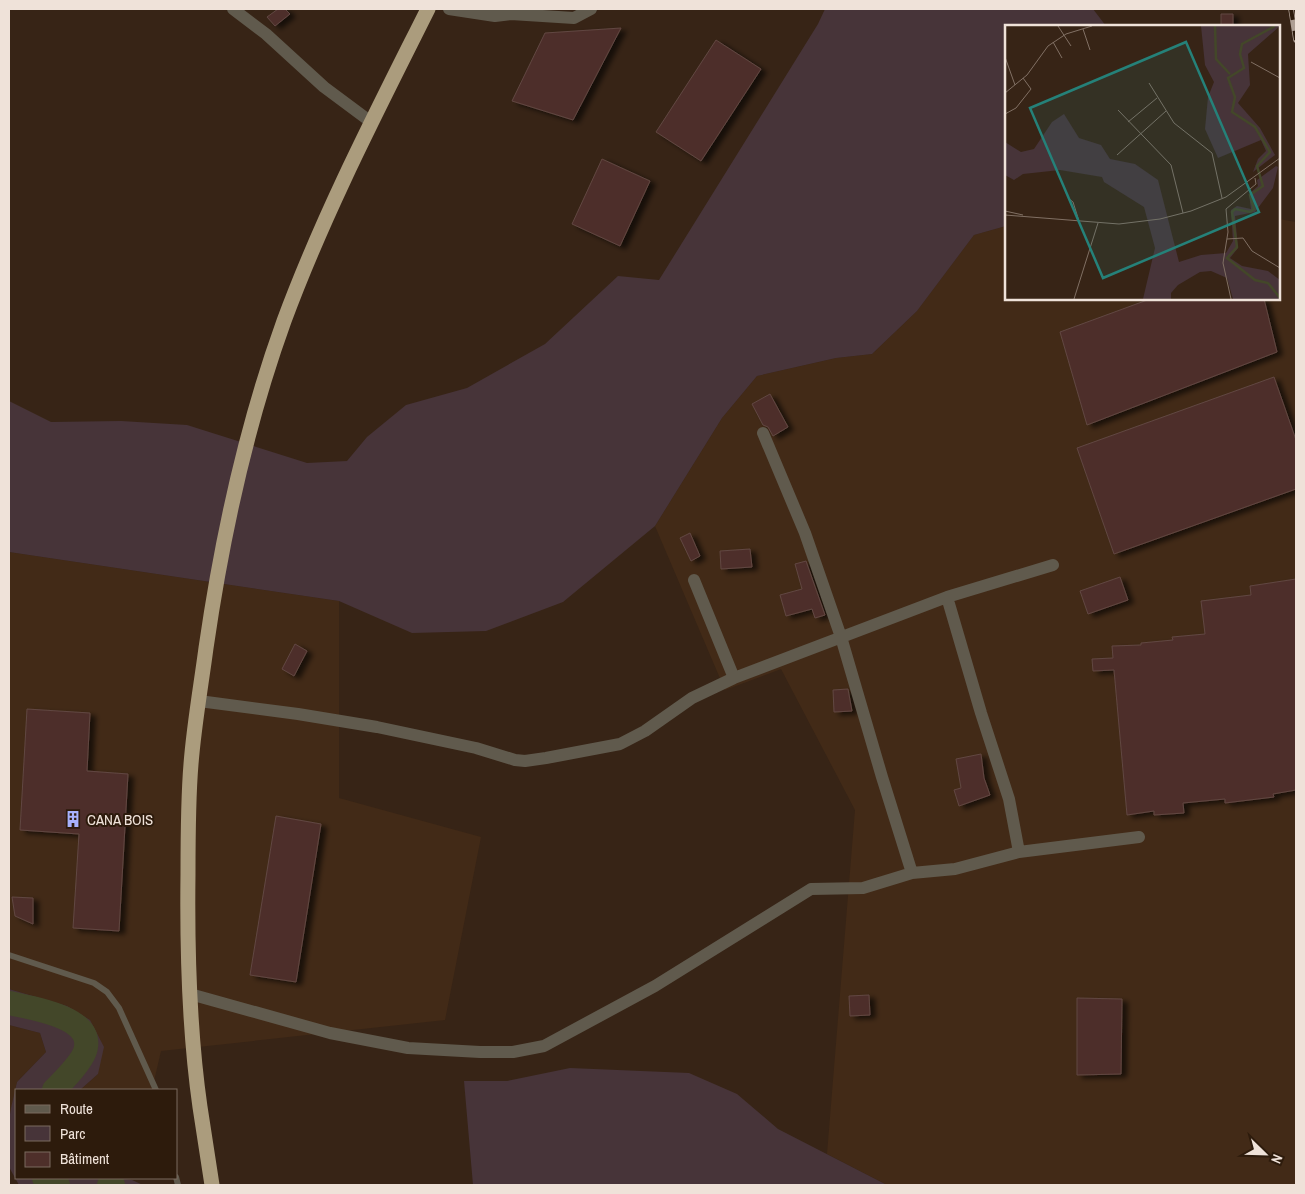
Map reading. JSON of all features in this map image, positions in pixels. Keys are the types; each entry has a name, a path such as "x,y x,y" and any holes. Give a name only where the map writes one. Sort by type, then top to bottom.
{"highway":[{"path":"212,1185 200,1104 190,994 187,911 188,805 191,760 224,535 235,487 261,394 284,322 311,255 372,122 428,9"}],"street":[{"path":"232,9 266,34 324,87 372,122"},
{"path":"450,9 495,16 511,14 574,18 591,9"},
{"path":"763,433 805,533 841,637 912,873"},
{"path":"199,701 298,714 376,727 476,748 514,760 525,761 620,744 645,731 692,698 734,678 947,597 1053,565"},
{"path":"694,580 734,678"},
{"path":"947,597 1008,799 1019,852"},
{"path":"190,994 330,1032 408,1048 513,1052 544,1046 655,986 811,889 862,888 912,873 955,869 1019,852 1139,837"}],"lane":[{"path":"9,955 94,983 107,992 120,1008 156,1089"}],"shaded area":[{"path":"1280,219 1296,222 1296,1185 887,1185 827,1154 855,810 781,669 725,690 655,526 722,418 757,376 836,358 872,354 917,311 974,235 1005,226 1005,300 1280,300"},
{"path":"9,552 339,601 339,798 481,837 445,1020 161,1051 152,1089 81,1089 98,1074 67,1006 9,989"},
{"path":"9,1025 40,1033 46,1052 17,1082 9,1120"}],"green space":[{"path":"825,9 1093,9 1105,25 1005,25 1005,226 974,235 917,311 872,354 836,358 757,376 722,418 655,526 563,602 486,631 412,633 339,601 9,552 9,401 51,422 121,421 187,425 307,463 347,461 367,437 406,405 467,388 545,344 618,276 659,280 818,24"},
{"path":"9,989 67,1006 90,1020 104,1047 98,1074 81,1089 15,1089 17,1082 46,1052 40,1033 9,1025"},
{"path":"570,1068 689,1073 737,1094 778,1129 887,1185 473,1185 464,1081 507,1081"},
{"path":"15,1091 15,1178 9,1167 9,1120"},
{"path":"16,1179 121,1179 132,1180 143,1185 19,1185"}],"building":[{"path":"278,9 285,9 290,14 275,26 267,17"},
{"path":"1221,14 1233,14 1233,25 1221,25"},
{"path":"621,28 573,120 512,101 545,33"},
{"path":"716,40 761,69 701,161 656,132"},
{"path":"602,159 650,181 620,246 572,224"},
{"path":"1147,300 1264,300 1277,352 1087,425 1060,332"},
{"path":"1274,377 1296,440 1296,489 1114,554 1077,448"},
{"path":"770,394 788,427 773,436 768,427 763,425 752,404"},
{"path":"690,533 700,556 691,561 680,538"},
{"path":"750,549 752,567 721,569 720,551"},
{"path":"806,561 825,615 815,618 812,609 786,616 780,595 802,589 795,564"},
{"path":"1120,577 1128,600 1088,614 1080,591"},
{"path":"1296,579 1296,790 1273,794 1274,797 1225,803 1225,799 1183,803 1184,813 1154,815 1154,811 1127,815 1114,670 1093,671 1092,659 1113,658 1112,646 1141,645 1141,643 1173,640 1172,637 1205,634 1201,601 1251,595 1250,586"},
{"path":"295,644 307,651 294,676 282,669"},
{"path":"848,689 852,711 834,712 833,690"},
{"name":"CANA BOIS","path":"27,709 90,713 87,771 128,774 119,931 73,928 79,834 20,830"},
{"path":"981,754 984,778 990,795 959,806 954,790 961,788 956,759"},
{"path":"276,816 321,824 296,982 250,975"},
{"path":"12,897 33,898 33,924 15,916"},
{"path":"869,995 870,1015 850,1016 849,996"},
{"path":"1077,998 1122,999 1121,1074 1077,1075"}],"waterway":[{"path":"9,1003 57,1015 79,1028 85,1036 86,1047 82,1058 55,1089"},
{"path":"46,1179 58,1185"}],"railway":[{"path":"1291,9 1296,40"}],"place":[{"name":"CANA BOIS","path":"73,819"}]}
